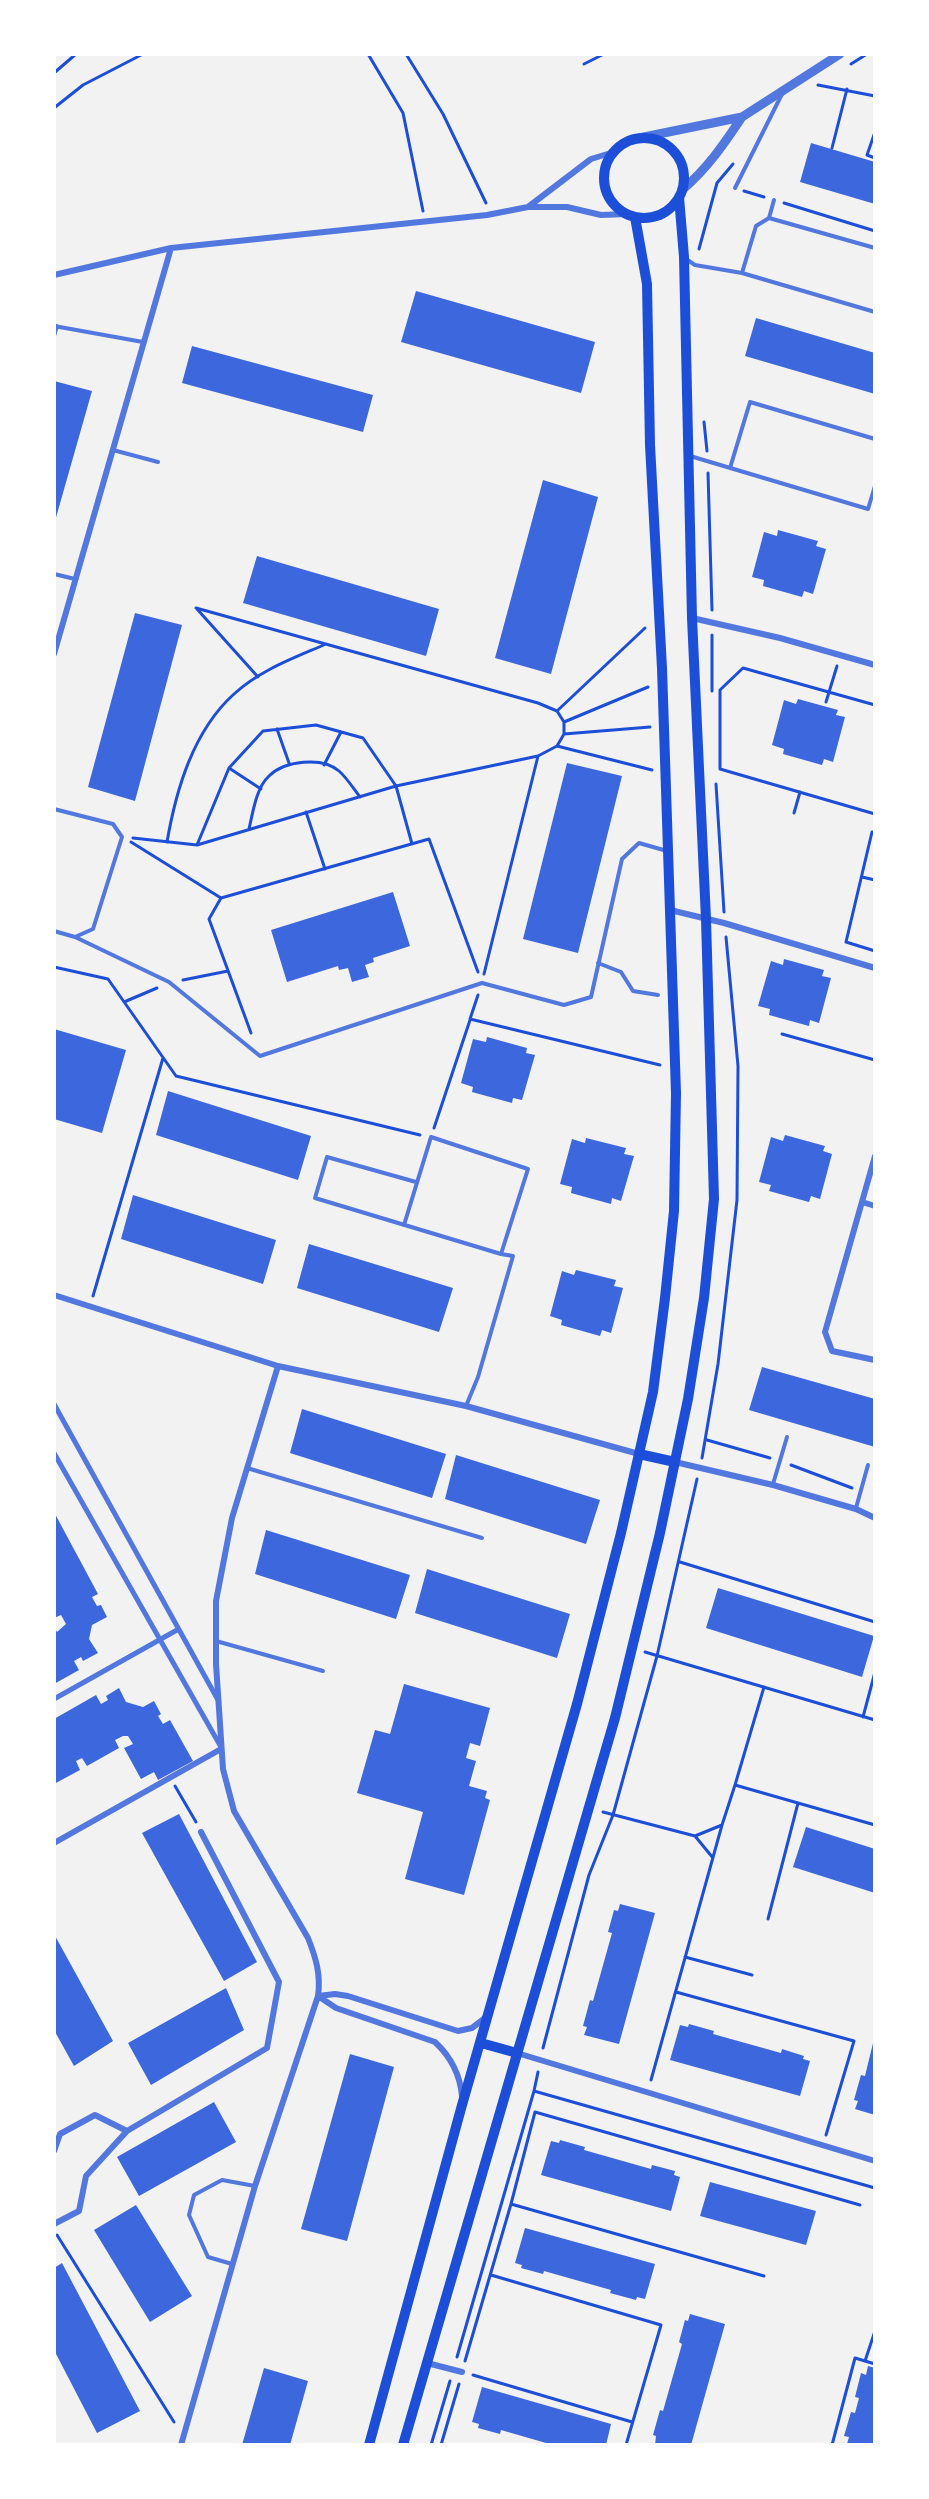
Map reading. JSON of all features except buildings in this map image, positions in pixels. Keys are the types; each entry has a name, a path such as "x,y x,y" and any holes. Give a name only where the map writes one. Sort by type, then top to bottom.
{"main road":[{"path":"403,2445 615,1718 675,1462 688,1399 704,1298 714,1199 706,919 692,618 681,194 684,177 675,152 652,138 639,138 623,144 614,152 605,168 605,187 614,203 632,216 648,218 660,215 671,208 681,194"},
{"path":"369,2445 462,2105 577,1704 653,1392 674,1211 675,1069 664,726 650,445 647,284 632,216"},
{"path":"639,1454 675,1462"},
{"path":"481,2043 517,2053"}],"street":[{"path":"639,138 742,117 840,54"},
{"path":"681,194 700,175 742,117"},
{"path":"528,207 591,159 614,152"},
{"path":"54,275 171,248 424,222 528,207 567,207 601,215 632,216"},
{"path":"54,654 171,248"},
{"path":"692,618 780,638 875,665"},
{"path":"670,910 875,968"},
{"path":"875,1156 872,1180 862,1202 825,1332 832,1351 875,1360"},
{"path":"862,1202 875,1206"},
{"path":"54,1295 278,1366 466,1406 639,1454"},
{"path":"181,2445 255,2186 318,1996 319,1969 308,1938 234,1811 223,1768 218,1702 216,1601 232,1518 278,1366"},
{"path":"54,1404 218,1702"},
{"path":"54,1453 221,1749"},
{"path":"675,1462 773,1485 856,1509 875,1518"},
{"path":"54,1699 177,1630"},
{"path":"54,1843 221,1749"},
{"path":"54,2224 79,2211 86,2176 127,2131 267,2048 279,1982 201,1832"},
{"path":"318,1996 335,1994 348,1996 458,2031 472,2028 489,2014"},
{"path":"318,1996 336,2008 435,2042 444,2050 456,2070 460,2081 462,2105"},
{"path":"517,2053 875,2161"},
{"path":"54,2151 60,2134 95,2115 127,2131"},
{"path":"427,2362 462,2372"}],"lane":[{"path":"735,188 784,91"},
{"path":"769,218 774,200"},
{"path":"742,273 756,225 769,218 875,248"},
{"path":"684,257 695,265 742,273 875,312"},
{"path":"54,336 55,326 144,342"},
{"path":"730,468 750,402 875,439"},
{"path":"113,450 158,462"},
{"path":"688,456 868,509 875,486"},
{"path":"54,574 75,579"},
{"path":"54,810 113,824 122,837 93,929 75,937"},
{"path":"54,931 75,937 169,982 260,1056 482,983 564,1005 591,998 622,859 639,843 668,851"},
{"path":"598,963 621,972 633,991 658,995"},
{"path":"404,1225 431,1137 528,1169 501,1254"},
{"path":"416,1182 327,1156 315,1198 513,1256 478,1377 466,1406"},
{"path":"773,1485 787,1437"},
{"path":"856,1509 868,1465"},
{"path":"247,1468 482,1538"},
{"path":"216,1641 323,1671"},
{"path":"233,2264 208,2257 189,2215 191,2205 194,2196 222,2180 255,2186"}],"path":[{"path":"54,74 76,54"},
{"path":"54,108 83,85 143,54"},
{"path":"368,54 403,113 424,222"},
{"path":"406,54 443,114 492,214"},
{"path":"584,64 604,54"},
{"path":"796,82 847,89 875,96"},
{"path":"832,148 847,89"},
{"path":"875,132 867,155 875,158"},
{"path":"700,175 875,231"},
{"path":"122,837 197,845 396,786 538,756 557,746 564,734 564,722 558,711 538,703 196,608 258,677"},
{"path":"558,711 659,614"},
{"path":"167,842 175,798 204,730 233,694 269,669 326,644"},
{"path":"826,702 840,655"},
{"path":"875,705 743,668 720,690 720,769 875,814"},
{"path":"564,722 662,681"},
{"path":"197,845 229,768 263,731 316,725 363,738 396,786 412,844"},
{"path":"564,734 664,726"},
{"path":"277,729 289,763"},
{"path":"324,765 341,732"},
{"path":"557,746 665,773"},
{"path":"54,966 108,980 176,1076 431,1137 482,983 538,756"},
{"path":"249,830 257,797 268,776 289,763 312,761 338,769 360,796"},
{"path":"229,768 261,789"},
{"path":"794,813 801,792"},
{"path":"306,813 325,868"},
{"path":"875,833 872,832 846,942 875,951"},
{"path":"122,837 221,898"},
{"path":"260,1056 209,919 221,898 429,839 482,983"},
{"path":"862,877 875,880"},
{"path":"470,1019 675,1069"},
{"path":"782,1034 875,1060"},
{"path":"90,1306 163,1058"},
{"path":"680,1562 875,1622"},
{"path":"632,1648 875,1720"},
{"path":"862,1717 875,1672"},
{"path":"648,2092 722,1825 764,1687"},
{"path":"171,1777 201,1832"},
{"path":"735,1785 875,1825"},
{"path":"768,1919 798,1803"},
{"path":"588,1808 695,1836 713,1858"},
{"path":"695,1836 722,1825"},
{"path":"686,1957 752,1975"},
{"path":"676,1992 854,2041 822,2145"},
{"path":"431,2445 534,2091 875,2188"},
{"path":"626,2445 661,2325 491,2275 535,2112 860,2205"},
{"path":"511,2204 764,2276"},
{"path":"54,2231 183,2437"},
{"path":"866,2361 875,2331"},
{"path":"832,2445 855,2358 875,2364"},
{"path":"462,2372 632,2422"}]}
